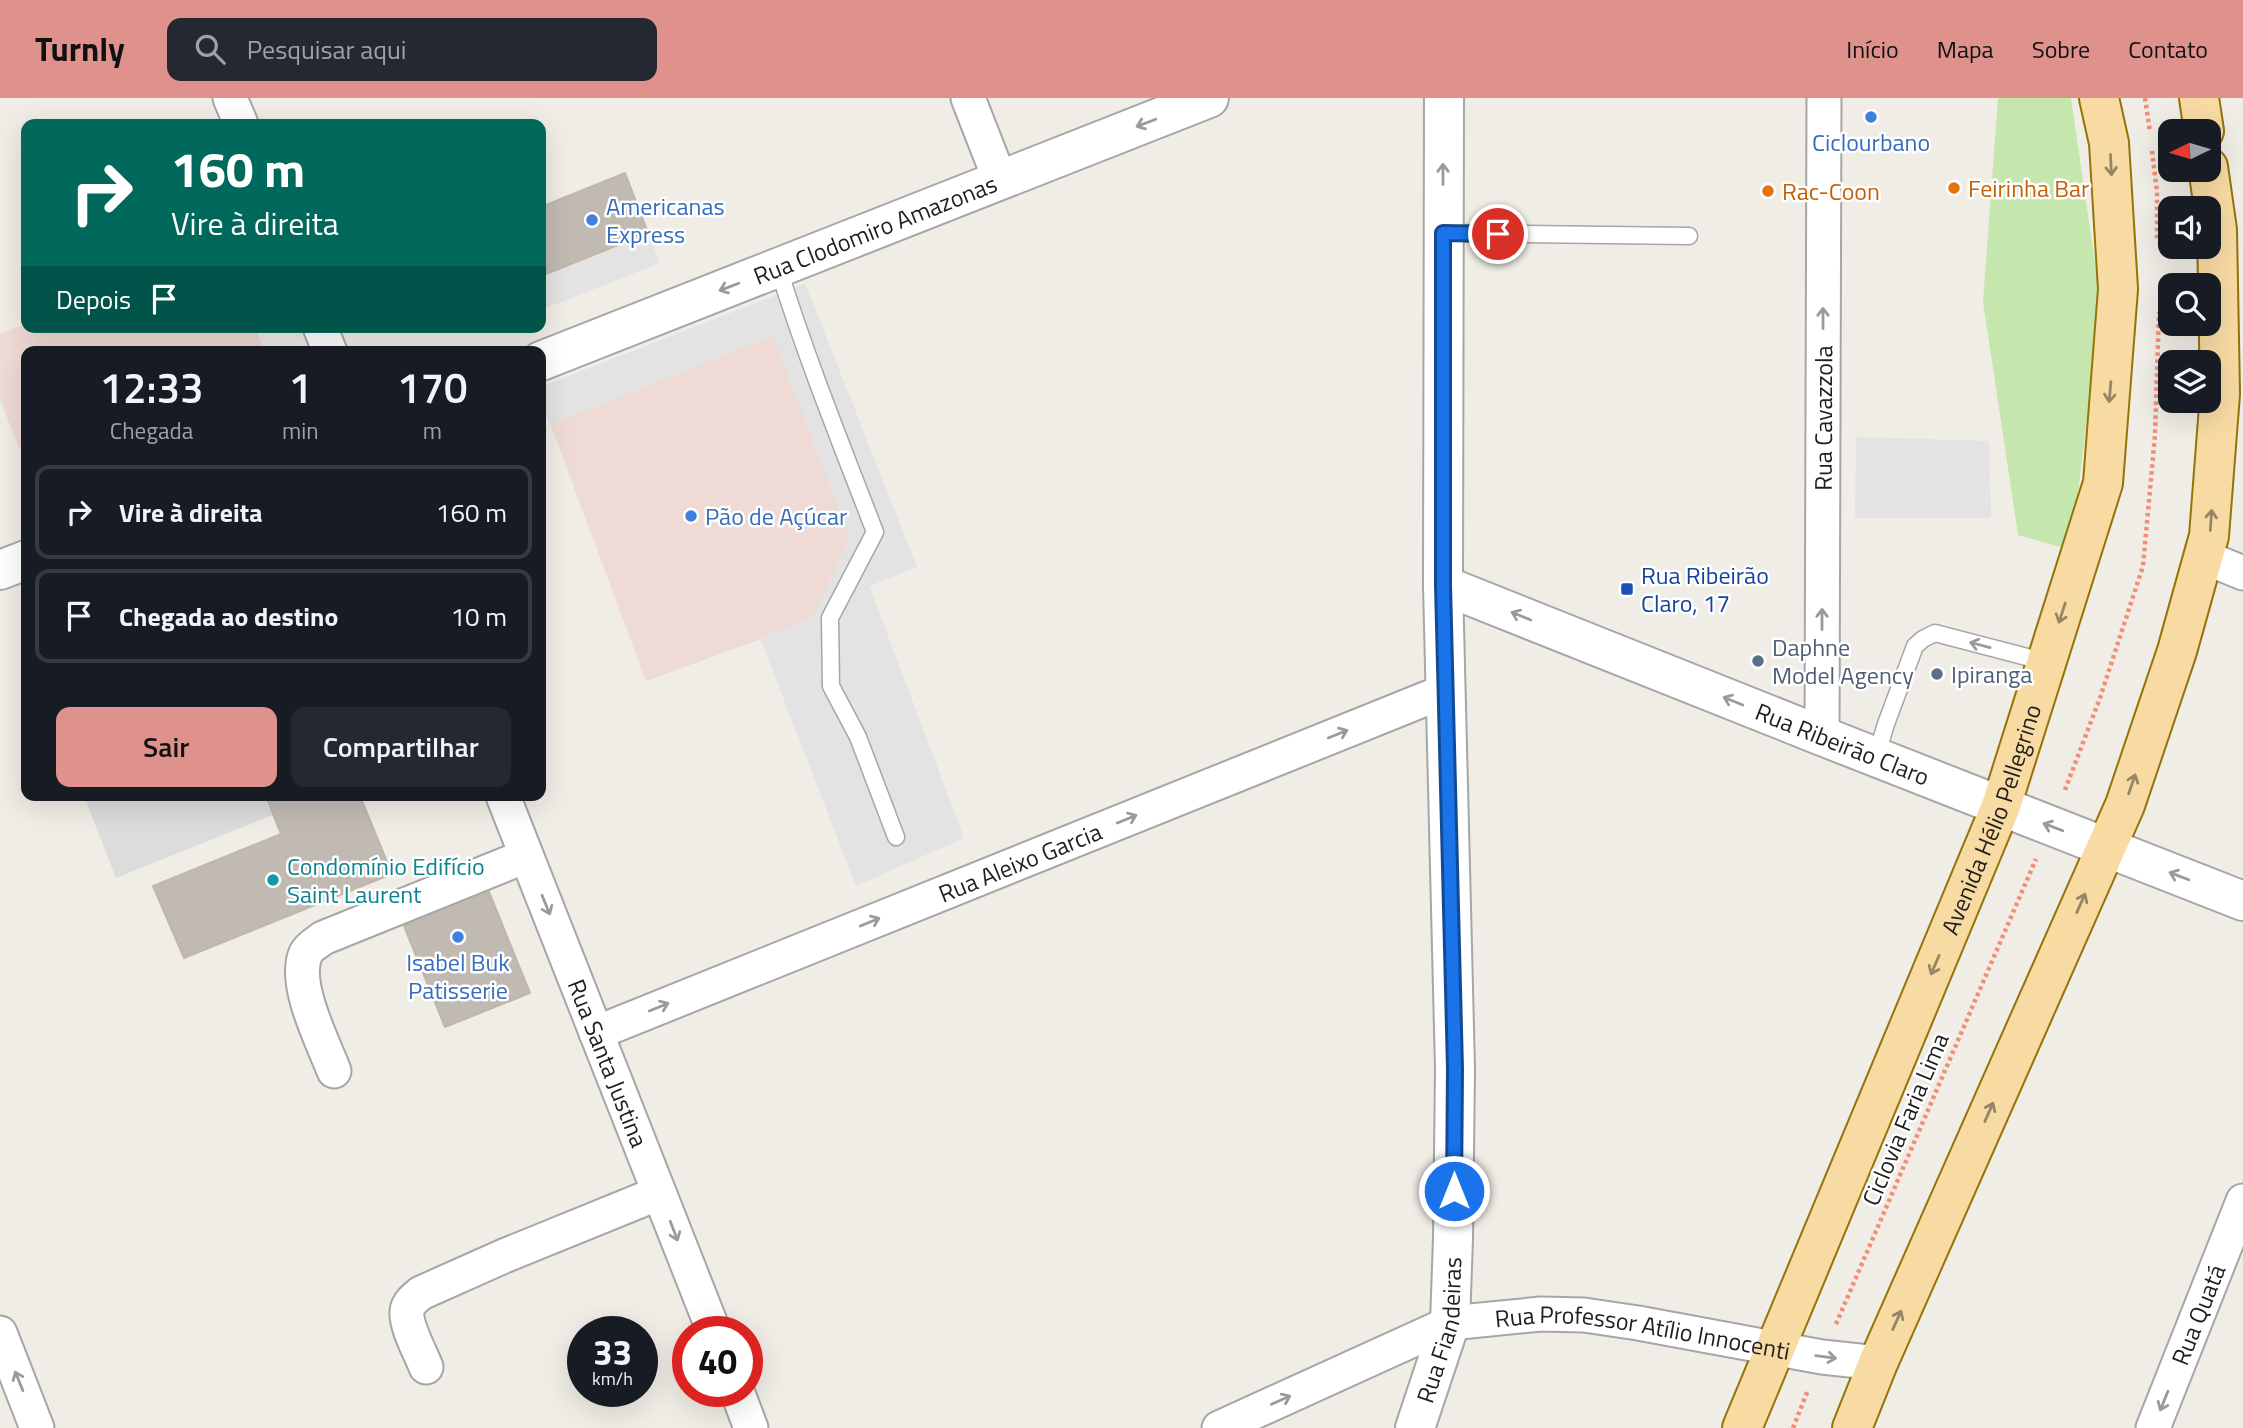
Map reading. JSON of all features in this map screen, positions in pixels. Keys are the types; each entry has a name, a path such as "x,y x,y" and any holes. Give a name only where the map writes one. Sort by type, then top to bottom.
{"main road":[{"name":"Avenida Hélio Pellegrino","path":"1742,1428 2001,806 2103,483 2118,289 2109,142 2099,98"},
{"path":"2199,98 2202,119"},
{"path":"1852,1428 1878,1363 2125,805 2177,651 2209,536 2220,394 2217,230 2210,182"}],"street":[{"path":"230,98 239,119"},
{"path":"968,98 1000,180"},
{"name":"Rua Clodomiro Amazonas","path":"546,359 1209,98"},
{"name":"Rua Fiandeiras","path":"1415,1428 1450,1324 1453,1239 1455,1069 1443,585 1444,98"},
{"name":"Rua Cavazzola","path":"1822,736 1824,98"},
{"path":"2204,557 2243,573"},
{"path":"0,570 21,562"},
{"name":"Rua Ribeirão Claro","path":"1443,585 2243,901"},
{"name":"Rua Aleixo Garcia","path":"596,1033 1445,691"},
{"name":"Rua Santa Justina","path":"505,801 707,1316"},
{"path":"334,1071 307,1003 302,977 307,952 323,938 526,856"},
{"path":"426,1367 408,1321 407,1311 410,1302 421,1293 659,1193"},
{"name":"Rua Quatá","path":"2153,1428 2243,1200"},
{"name":"Rua Professor Atílio Innocenti","path":"1219,1428 1450,1324 1541,1314 1584,1315 1638,1322 1822,1357 1878,1363"},
{"path":"0,1333 37,1428"},
{"path":"743,1407 751,1428"}],"lane":[{"path":"1443,233 1689,236"},
{"path":"778,267 816,383 875,532 830,618 831,686 858,737 895,837"},
{"path":"1876,757 1915,646 1923,639 1935,633 2046,662"}],"path":[{"name":"Ciclovia Faria Lima","path":"1793,1428 2050,825"}],"shaded area":[{"path":"648,233 660,263 546,308 546,274"},
{"path":"805,284 917,567 869,586 964,838 761,639 646,681 546,412 546,385"},
{"path":"805,284 917,567 869,586 964,838 856,886 760,638 811,619 850,539 773,336 550,425 546,413 546,385"},
{"path":"21,326 21,333 257,333 263,346 21,346 19,449 0,399 0,334"},
{"path":"1856,437 1989,441 1991,518 1855,518"},
{"path":"86,801 268,801 273,815 116,878"}],"green space":[{"path":"1998,98 2071,98 2101,304 2071,550 2018,535 1983,302"}],"building":[{"name":"Americanas Express","path":"625,173 648,233 546,274 546,205"},
{"name":"Condomínio Edifício Saint Laurent","path":"268,801 362,801 392,874 184,958 153,886 281,834"},
{"path":"489,892 530,993 445,1027 404,926"}],"place":[{"name":"Ciclourbano","path":"1871,117"},
{"name":"Feirinha Bar","path":"1954,188"},
{"name":"Rac-Coon","path":"1768,191"},
{"name":"Americanas Express","path":"592,220"},
{"name":"Pão de Açúcar","path":"691,516"},
{"name":"Rua Ribeirão Claro, 17","path":"1627,589"},
{"name":"Daphne Model Agency","path":"1758,661"},
{"name":"Ipiranga","path":"1937,674"},
{"name":"Condomínio Edifício Saint Laurent","path":"273,880"},
{"name":"Isabel Buk Patisserie","path":"458,937"}],"route":[{"path":"1454,1191 1455,1069 1443,585 1443,233 1498,234"}]}
